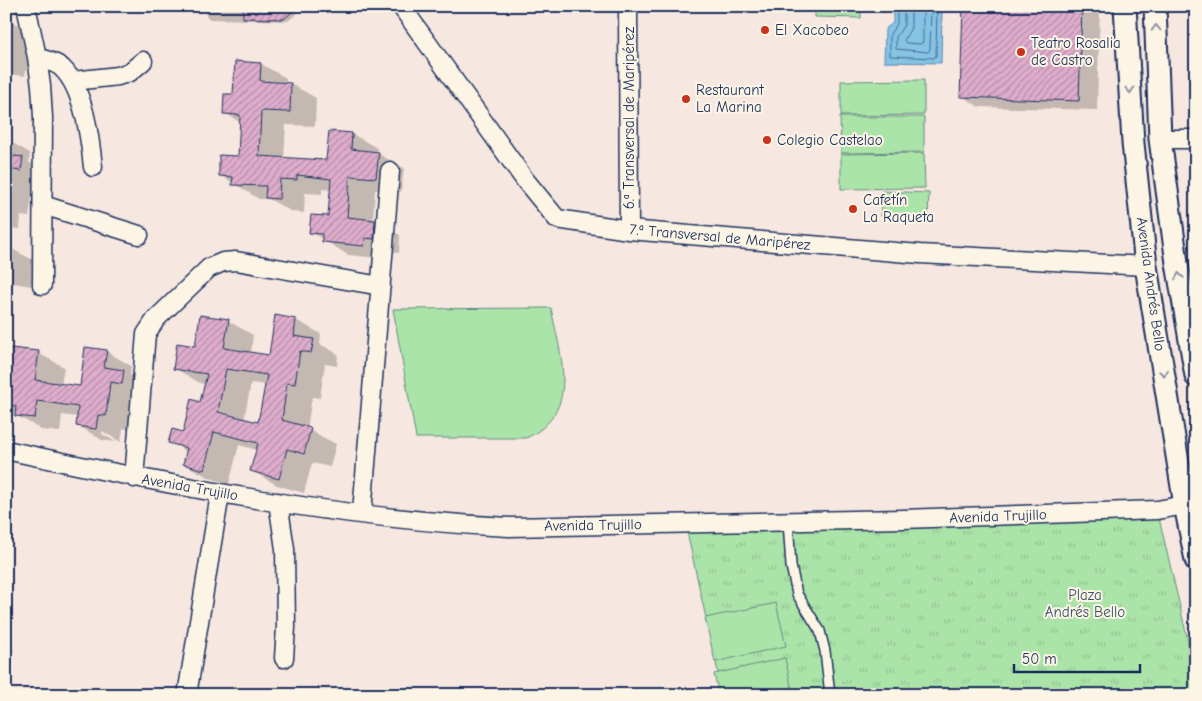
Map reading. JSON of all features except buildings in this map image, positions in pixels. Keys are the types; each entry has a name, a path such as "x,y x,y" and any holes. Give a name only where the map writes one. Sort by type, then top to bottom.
{"street":[{"path":"26,6 37,57 43,117 42,285"},
{"name":"7.ª Transversal de Maripérez","path":"401,6 525,180 558,219 629,230 920,254 1146,266"},
{"name":"6.ª Transversal de Maripérez","path":"628,6 629,230"},
{"name":"Avenida Andrés Bello","path":"1125,6 1133,142 1146,266 1185,505 1196,560"},
{"name":"Avenida Andrés Bello","path":"1155,6 1160,139 1195,372"},
{"path":"37,57 60,66 73,81 89,131 93,167"},
{"path":"73,81 118,76 130,72 142,61"},
{"path":"1160,139 1196,139"},
{"path":"362,513 390,170"},
{"path":"43,205 139,235"},
{"path":"134,478 146,334 156,319 209,268 223,262 236,261 380,286"},
{"name":"Avenida Trujillo","path":"6,450 134,478 220,494 459,524 509,526 903,519 1157,510 1185,505"},
{"path":"187,695 220,494"},
{"path":"278,502 285,549 286,627 284,658"}],"lane":[{"path":"788,521 791,566 797,594 820,630 825,651 830,695"}],"green space":[{"path":"815,6 861,6 861,18 815,17"},
{"path":"924,80 924,115 841,116 841,81"},
{"path":"840,117 924,117 924,152 841,153"},
{"path":"924,153 925,188 841,189 841,154"},
{"path":"882,191 929,193 928,218 881,216"},
{"path":"551,308 559,344 563,381 561,398 555,413 544,427 526,438 416,438 393,309"},
{"name":"Plaza Andrés Bello","path":"1157,510 1189,645 1196,695 723,695 685,523"},
{"path":"776,603 786,646 715,662 705,618"},
{"path":"785,658 793,695 719,695 714,674"}],"water":[{"path":"893,6 942,6 941,63 884,62 885,29 893,23"}],"place":[{"name":"El Xacobeo","path":"765,30"},
{"name":"Teatro Rosalia de Castro","path":"1021,52"},
{"name":"Restaurant La Marina","path":"686,99"},
{"name":"Colegio Castelao","path":"767,140"},
{"name":"Cafetín La Raqueta","path":"853,209"}]}
